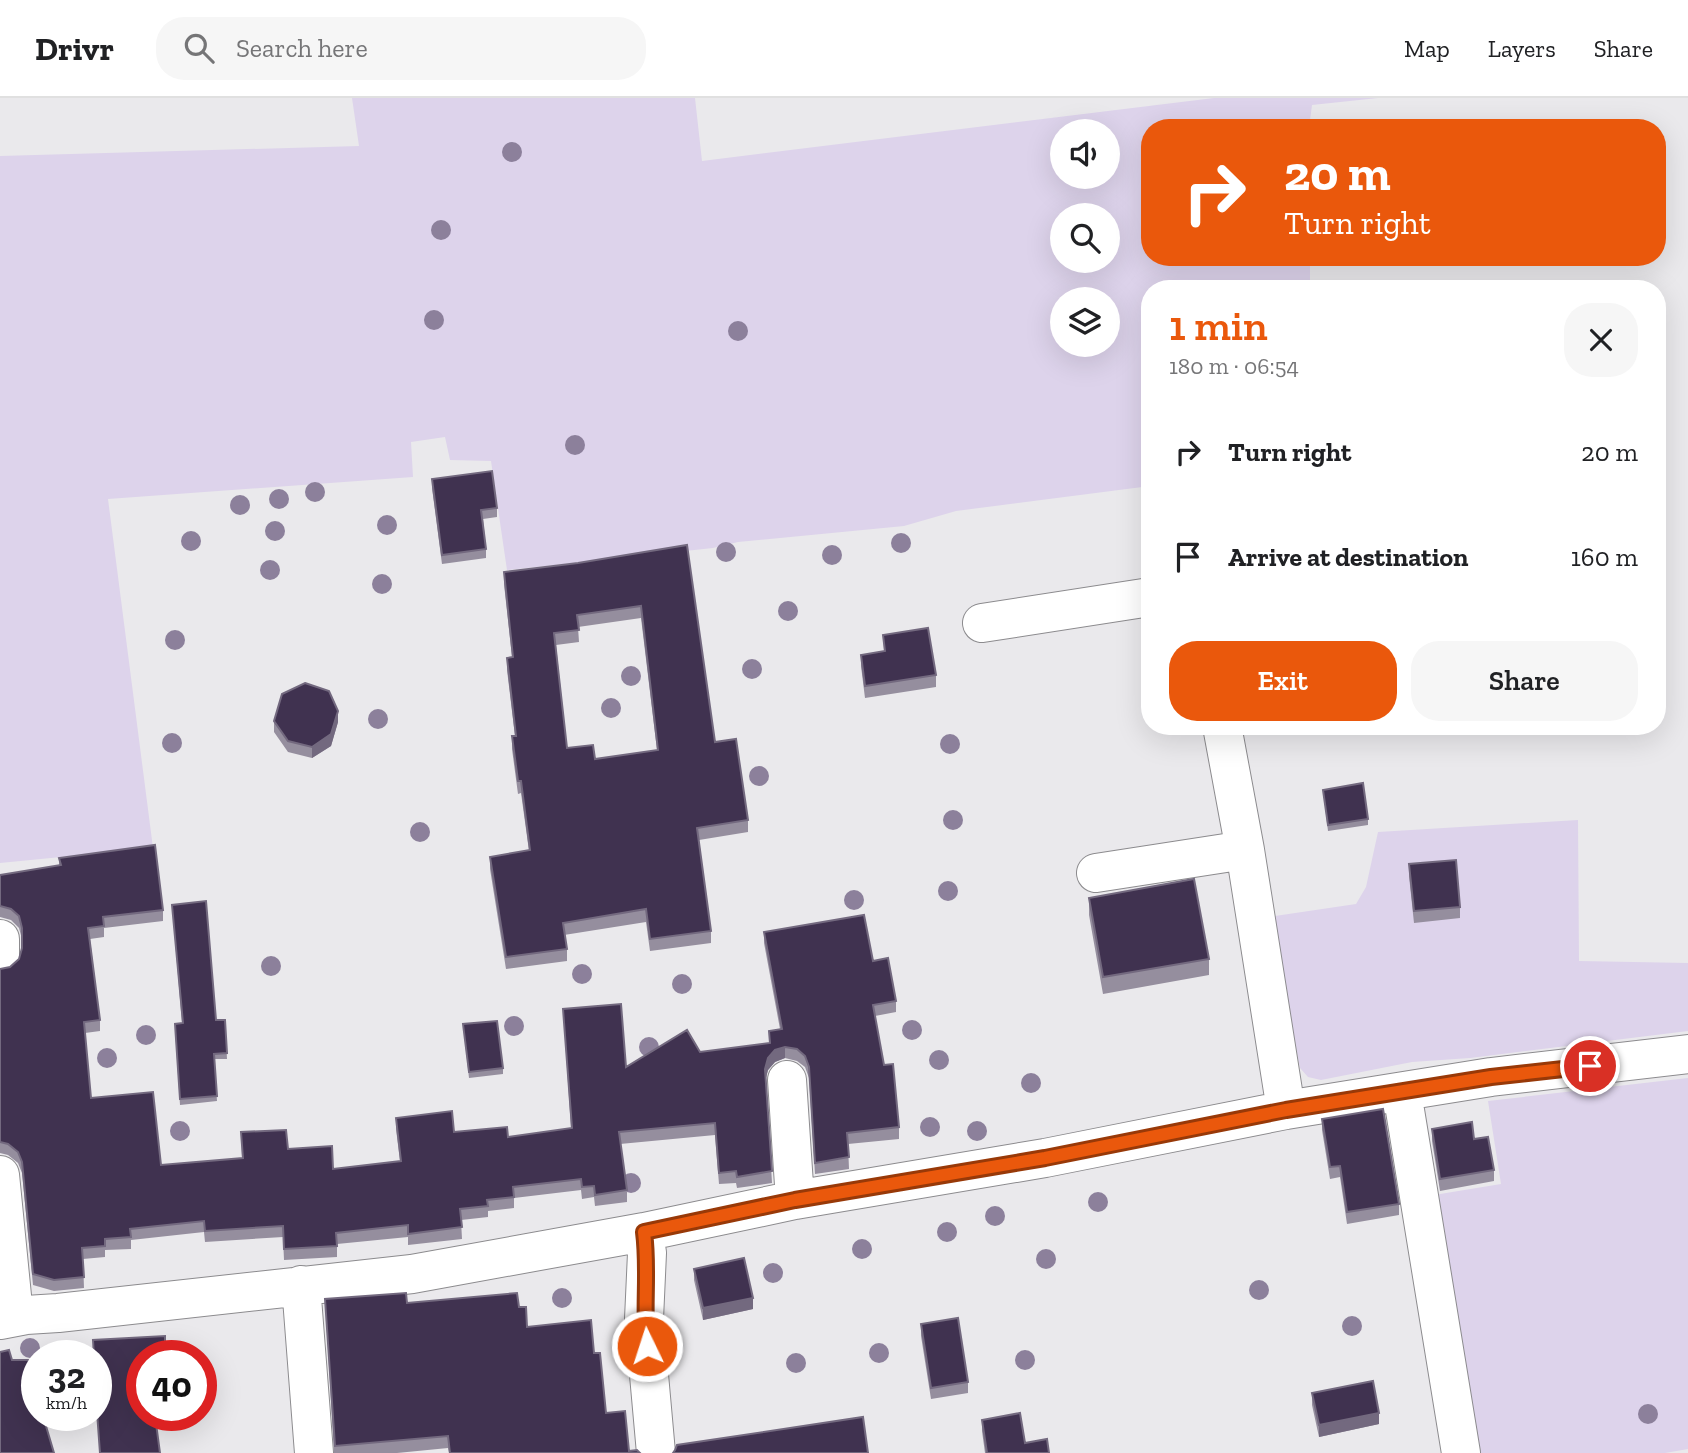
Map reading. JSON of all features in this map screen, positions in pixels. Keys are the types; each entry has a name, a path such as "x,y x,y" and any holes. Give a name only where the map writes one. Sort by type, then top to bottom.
{"street":[{"path":"982,623 1141,598"},
{"path":"1224,735 1245,850 1286,1110"},
{"path":"1096,873 1245,850"},
{"path":"0,939 0,959"},
{"path":"0,1175 7,1318 412,1274 644,1232 795,1200 1045,1158 1286,1110 1491,1077 1688,1054"},
{"path":"787,1080 795,1200"},
{"path":"1402,1092 1461,1453"},
{"path":"644,1232 647,1253 644,1319 656,1453"},
{"path":"301,1285 314,1453"}],"shaded area":[{"path":"352,98 695,98 702,161 1214,98 1378,98 1312,105 1310,119 1141,119 1141,266 1310,266 1310,280 1141,280 1141,487 956,511 904,526 738,542 713,548 507,570 491,461 450,460 445,437 411,442 413,477 108,499 153,848 0,863 0,156 359,146"},
{"path":"1578,820 1579,961 1688,963 1688,1031 1470,1058 1412,1062 1321,1080 1308,1077 1300,1068 1282,976 1275,916 1356,904 1366,887 1378,832"},
{"path":"1688,1078 1688,1449 1665,1453 1479,1453 1434,1195 1501,1184 1488,1101"}],"building":[{"path":"492,471 497,508 481,510 486,549 442,555 432,479"},
{"path":"687,545 715,742 736,739 748,820 697,828 711,931 650,939 646,909 563,923 567,949 506,957 490,857 530,850 512,736 516,736 507,658 513,657 504,572","holes":["641,606 658,750 595,759 593,745 567,748 554,633 579,630 577,615"]},
{"path":"928,628 936,675 865,686 861,655 885,651 883,635"},
{"path":"305,683 329,691 338,711 331,734 312,747 288,741 274,721 282,694"},
{"path":"1363,783 1368,819 1328,825 1323,790"},
{"path":"155,845 163,910 103,917 104,926 88,928 100,1020 84,1022 91,1098 153,1092 161,1165 243,1158 241,1132 286,1130 288,1149 332,1146 333,1169 401,1161 396,1118 452,1111 454,1132 507,1127 508,1137 572,1128 563,1009 621,1004 626,1067 687,1030 700,1052 770,1043 769,1031 782,1029 764,932 864,915 873,961 888,958 896,1001 873,1005 884,1065 893,1064 899,1127 847,1133 849,1157 815,1163 809,1067 805,1056 797,1049 785,1047 775,1050 768,1058 765,1069 772,1171 737,1177 736,1171 719,1173 715,1123 619,1132 627,1190 595,1195 594,1186 582,1187 581,1179 513,1187 514,1197 487,1200 488,1206 460,1209 462,1227 408,1234 408,1225 336,1233 337,1246 284,1249 283,1226 205,1231 204,1221 130,1229 131,1237 105,1239 105,1246 82,1248 84,1277 54,1280 33,1274 22,1162 18,1152 8,1144 0,1142 0,969 10,967 19,959 22,928 19,916 11,909 0,906 0,875 61,865 59,858"},
{"path":"1456,860 1460,907 1414,911 1409,864"},
{"path":"1194,879 1209,959 1103,977 1089,898"},
{"path":"206,901 216,1020 225,1020 227,1053 214,1054 217,1096 180,1099 175,1024 183,1023 172,905"},
{"path":"497,1021 503,1068 469,1072 463,1024"},
{"path":"1383,1109 1399,1204 1347,1212 1340,1166 1330,1167 1322,1119"},
{"path":"1472,1122 1474,1139 1488,1137 1494,1170 1440,1179 1432,1129"},
{"path":"744,1258 753,1298 703,1308 694,1269"},
{"path":"406,1293 407,1303 517,1293 519,1307 526,1307 527,1327 591,1320 594,1353 600,1353 606,1413 625,1411 629,1451 637,1450 640,1453 450,1453 448,1436 335,1446 325,1299"},
{"path":"958,1318 968,1382 931,1388 921,1324"},
{"path":"165,1336 165,1340 126,1340 126,1431 157,1431 160,1453 100,1453 98,1431 112,1431 112,1340 93,1340"},
{"path":"9,1350 12,1360 21,1360 21,1431 47,1431 54,1453 0,1453 0,1352"},
{"path":"1373,1381 1379,1413 1319,1425 1312,1393"},
{"path":"1020,1413 1025,1443 1047,1439 1049,1453 987,1453 982,1420"},
{"path":"863,1417 868,1453 673,1453 677,1445"}],"route":[{"path":"647,1346 644,1319 647,1253 644,1232 795,1200 1045,1158 1286,1110 1491,1077 1590,1066"}]}
